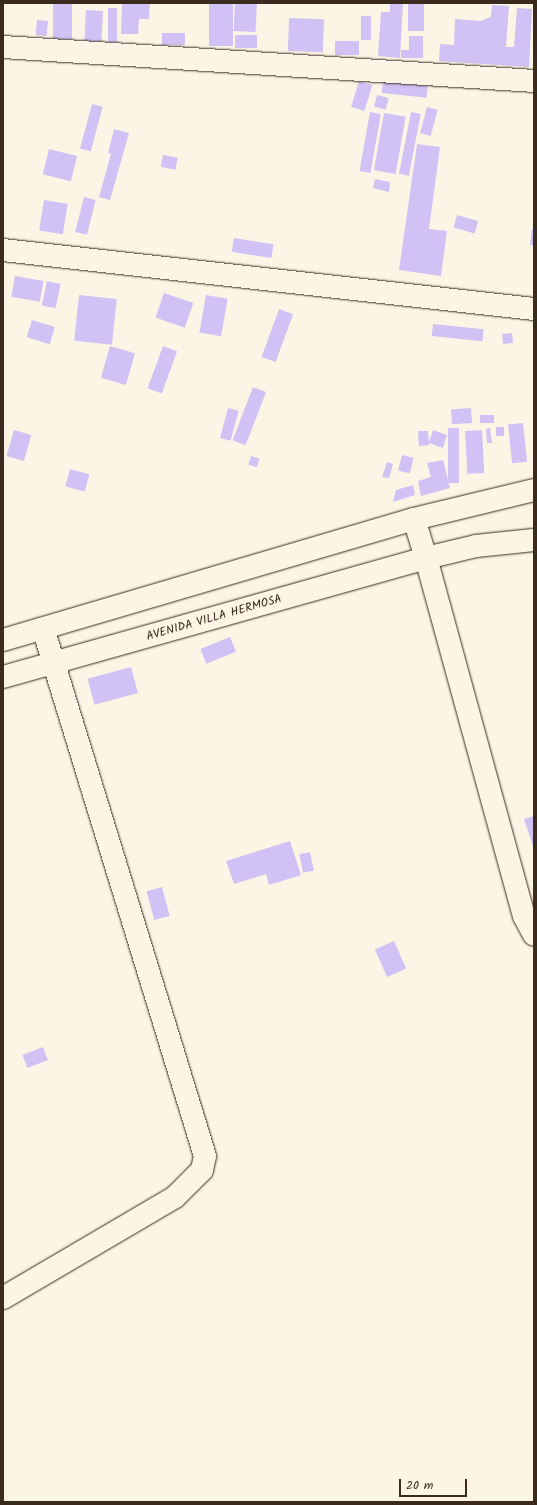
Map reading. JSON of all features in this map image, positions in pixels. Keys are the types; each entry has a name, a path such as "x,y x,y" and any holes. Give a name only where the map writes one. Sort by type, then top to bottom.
{"street":[{"path":"3,47 534,81"},
{"path":"3,250 534,309"},
{"path":"3,640 414,519 534,490"},
{"path":"414,519 524,916 534,935"},
{"name":"AVENIDA VILLA HERMOSA","path":"3,677 426,558 476,546 534,540"},
{"path":"3,1298 175,1197 202,1170 205,1156 43,628"}],"building":[{"path":"53,3 72,3 72,39 53,39"},
{"path":"122,3 150,3 149,19 139,19 138,34 121,34"},
{"path":"209,3 233,3 233,46 209,46"},
{"path":"235,3 257,4 256,32 234,31"},
{"path":"390,3 403,3 400,58 378,56 381,12 390,12"},
{"path":"408,3 424,3 424,31 408,31"},
{"path":"492,5 509,6 506,47 514,47 517,8 532,9 529,67 439,61 440,44 454,45 455,19 480,21 491,17"},
{"path":"108,8 117,8 117,42 108,42"},
{"path":"86,10 103,11 101,42 84,41"},
{"path":"361,16 371,16 371,40 361,40"},
{"path":"289,18 324,19 323,52 288,51"},
{"path":"37,20 48,21 47,36 36,35"},
{"path":"162,33 185,33 185,45 162,45"},
{"path":"235,35 257,35 257,48 235,48"},
{"path":"409,36 423,36 423,58 401,58 401,50 409,50"},
{"path":"335,41 359,41 359,55 335,55"},
{"path":"359,81 372,85 364,111 351,107"},
{"path":"383,81 428,86 426,98 382,93"},
{"path":"377,95 389,98 386,110 374,107"},
{"path":"92,104 103,107 91,151 80,148"},
{"path":"427,107 438,110 431,136 420,133"},
{"path":"370,112 381,114 370,173 360,171"},
{"path":"411,112 421,114 409,176 399,174"},
{"path":"384,113 406,117 396,174 374,170"},
{"path":"114,129 129,133 110,200 99,197 111,154 108,153"},
{"path":"417,144 440,147 429,229 447,231 441,276 399,270"},
{"path":"49,149 77,156 71,181 43,174"},
{"path":"163,155 178,158 175,170 161,167"},
{"path":"375,179 390,182 389,192 373,188"},
{"path":"84,197 96,200 87,235 75,232"},
{"path":"44,200 68,204 63,234 39,231"},
{"path":"457,215 478,221 475,234 453,227"},
{"path":"532,229 534,229 534,245 530,245"},
{"path":"234,238 274,244 271,258 232,252"},
{"path":"15,276 44,281 40,302 11,297"},
{"path":"47,281 61,284 55,308 42,305"},
{"path":"164,293 193,303 185,328 156,318"},
{"path":"79,295 117,299 112,345 74,341"},
{"path":"206,295 228,299 221,336 199,332"},
{"path":"279,309 293,314 276,362 262,357"},
{"path":"32,320 55,327 50,344 27,337"},
{"path":"433,324 484,329 482,341 432,336"},
{"path":"512,333 513,343 503,344 502,334"},
{"path":"110,346 135,353 126,385 101,378"},
{"path":"163,346 177,351 162,393 148,388"},
{"path":"253,387 266,392 246,445 233,440"},
{"path":"228,408 239,411 231,441 220,438"},
{"path":"471,408 472,423 452,424 451,409"},
{"path":"480,415 494,415 494,423 480,423"},
{"path":"523,423 527,462 512,463 508,425"},
{"path":"496,427 504,427 504,436 496,436"},
{"path":"448,428 459,428 459,483 448,483"},
{"path":"490,428 492,443 487,443 486,429"},
{"path":"14,430 31,435 24,461 7,456"},
{"path":"433,430 447,435 443,448 429,443 429,445 419,446 418,431 428,431 429,442"},
{"path":"482,430 484,473 467,474 465,431"},
{"path":"402,455 414,458 410,473 398,471"},
{"path":"251,456 260,459 257,467 248,465"},
{"path":"443,460 450,488 421,496 418,481 431,477 427,463"},
{"path":"387,462 393,464 389,478 382,477"},
{"path":"70,469 89,474 85,492 65,486"},
{"path":"413,485 415,495 393,502 396,490"},
{"path":"230,637 236,652 206,664 200,649"},
{"path":"131,667 138,693 95,705 88,679"},
{"path":"534,816 534,849 524,819"},
{"path":"290,841 301,875 269,885 266,874 234,884 226,861"},
{"path":"310,852 314,871 303,873 299,854"},
{"path":"162,887 170,916 154,920 147,891"},
{"path":"394,941 406,968 387,977 375,950"},
{"path":"43,1047 48,1060 27,1068 22,1055"}]}
